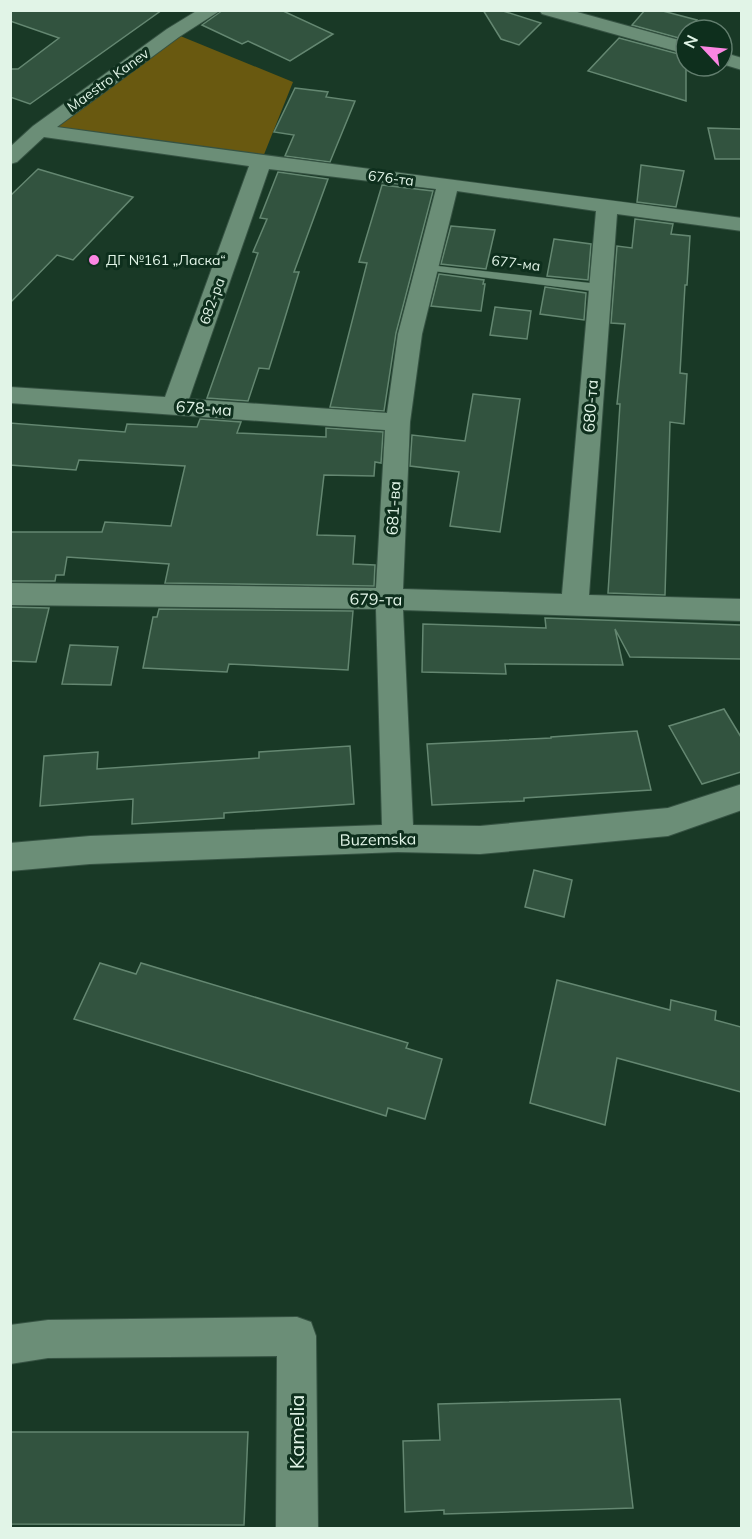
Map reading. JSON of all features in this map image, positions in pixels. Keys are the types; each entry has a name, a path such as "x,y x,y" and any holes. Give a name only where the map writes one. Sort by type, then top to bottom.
{"street":[{"name":"Maestro Kanev","path":"10,158 40,130 173,33 212,10"},
{"path":"548,10 674,45"},
{"name":"676-та","path":"40,130 261,162 448,184 741,225"},
{"name":"682-ра","path":"174,406 261,162"},
{"name":"681-ва","path":"398,838 389,599 398,422 411,334 448,184"},
{"name":"680-та","path":"575,604 607,208"},
{"name":"678-ма","path":"10,395 398,422"},
{"name":"679-та","path":"10,594 389,599 741,610"},
{"name":"Buzemska","path":"10,856 90,850 398,838 480,840 668,822 741,797"},
{"name":"Kamelia","path":"10,1345 48,1339 297,1336 297,1528"}],"lane":[{"name":"677-ма","path":"429,268 599,288"}],"shaded area":[{"path":"173,33 293,82 261,162 40,130"}],"building":[{"path":"10,10 162,10 30,104 10,97 10,69 18,69 59,38 10,21"},
{"path":"223,10 281,10 333,34 290,61 248,41 242,44 202,25"},
{"path":"483,10 500,10 541,23 519,45 501,39"},
{"path":"645,10 659,10 689,18 674,18 674,37 632,25"},
{"path":"619,38 674,53 674,78 686,78 686,101 588,71"},
{"path":"295,88 328,92 326,97 355,101 330,162 285,156 294,135 274,132"},
{"path":"708,128 741,129 741,159 715,159"},
{"path":"641,165 684,171 676,207 637,202"},
{"path":"38,169 133,197 73,260 57,255 10,303 10,196"},
{"path":"278,172 328,179 294,272 299,272 269,369 259,368 248,401 207,398 258,253 253,252 267,219 260,218"},
{"path":"382,185 433,191 396,333 384,411 330,407 367,263 359,262"},
{"path":"635,219 673,224 671,234 690,236 680,373 687,374 684,424 670,422 665,595 608,593 620,404 617,404 625,324 611,323 617,246 632,248"},
{"path":"451,226 495,230 486,269 441,264"},
{"path":"554,239 591,244 588,280 547,276"},
{"path":"439,274 484,280 481,311 431,306"},
{"path":"545,287 586,293 584,320 540,314"},
{"path":"495,307 531,311 527,339 490,335"},
{"path":"473,394 520,399 500,532 450,526 459,472 410,466 412,435 465,441"},
{"path":"200,419 241,422 237,433 326,437 326,428 383,432 381,463 375,462 374,476 324,475 317,535 355,536 353,564 375,565 374,586 165,583 169,564 67,557 64,575 56,575 55,581 10,581 10,532 102,532 105,522 171,526 185,466 79,460 76,470 10,465 10,423 125,432 127,424 197,427"},
{"path":"10,607 49,608 36,662 10,661"},
{"path":"159,609 353,611 348,670 229,664 227,672 143,668 153,617 157,617"},
{"path":"545,618 741,625 741,659 630,657 615,629 623,665 505,664 506,674 422,672 423,624 546,628"},
{"path":"70,645 118,647 111,685 62,684"},
{"path":"724,709 741,737 741,772 702,784 669,726"},
{"path":"637,731 651,790 524,798 524,801 432,805 427,744"},
{"path":"350,746 354,804 224,813 224,818 132,824 133,799 40,806 44,756 98,752 97,769 259,758 259,752"},
{"path":"534,870 572,880 564,917 525,907"},
{"path":"100,963 136,974 141,963 408,1043 406,1048 442,1059 425,1119 388,1108 386,1116 74,1019"},
{"path":"557,980 670,1010 671,1000 716,1011 715,1020 741,1027 741,1092 617,1058 605,1125 530,1103"},
{"path":"620,1399 633,1508 444,1514 444,1510 405,1512 403,1441 440,1440 438,1404"},
{"path":"10,1432 248,1432 244,1525 10,1524"}],"place":[{"name":"ДГ №161 „Ласка“","path":"94,260"}]}
